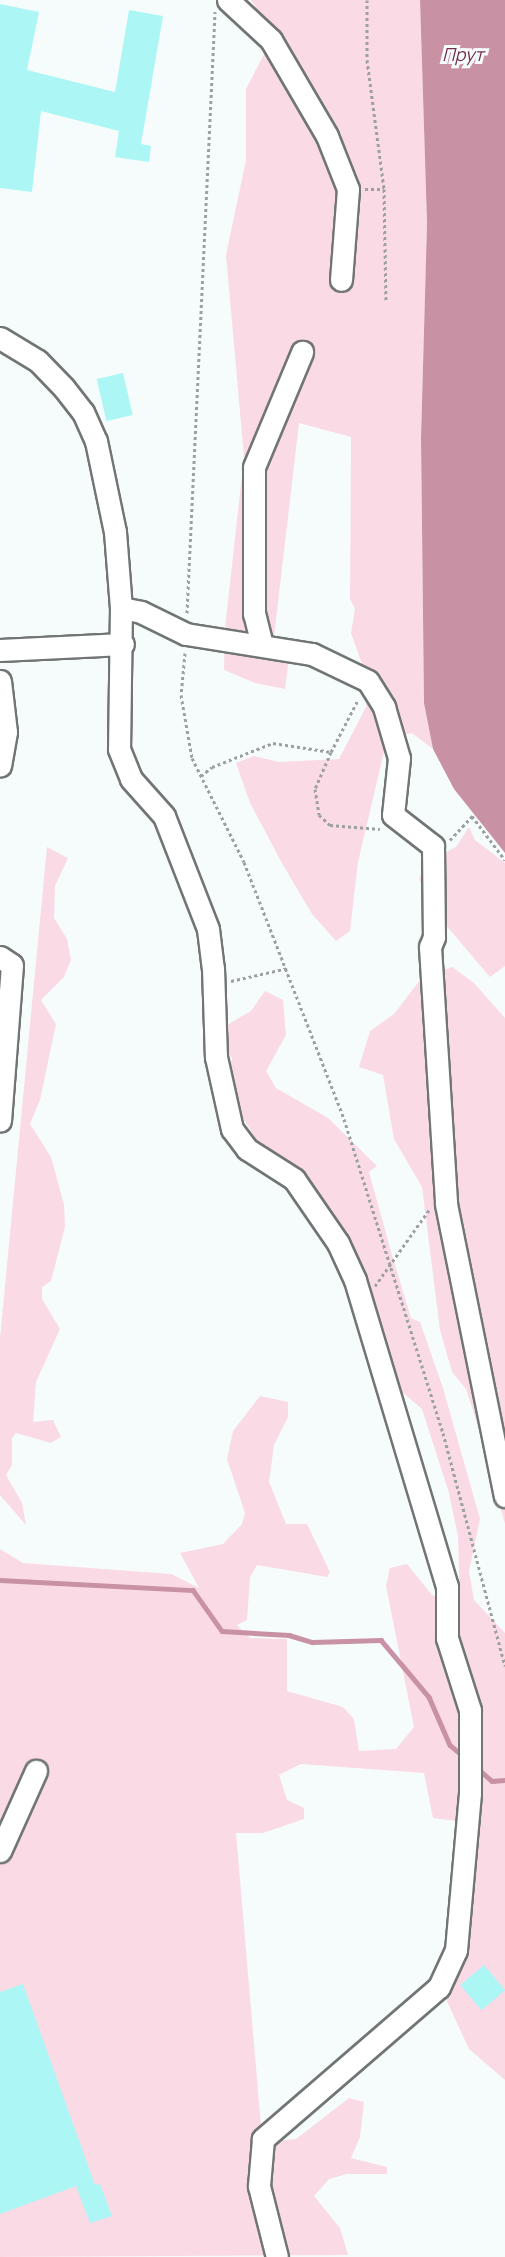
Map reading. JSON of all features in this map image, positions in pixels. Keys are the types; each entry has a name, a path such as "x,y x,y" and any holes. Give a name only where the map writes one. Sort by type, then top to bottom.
{"street":[{"path":"228,0 271,40 327,136 340,168 348,189 341,280"},
{"path":"0,339 38,361 64,388 82,412 96,441 115,532 121,608 123,644 118,677 119,749 131,779 164,816 193,885 208,929 214,984 216,1057 232,1129 247,1149 294,1179 318,1210 338,1243 362,1304 447,1586 447,1638 470,1710 470,1793 456,1950 439,1987 263,2139 259,2186 277,2257"},
{"path":"262,645 254,614 254,467 302,352"},
{"path":"121,608 141,612 186,634 312,654 368,681 384,707 399,758 393,815 433,846 434,938 430,947 445,1188 496,1468 505,1496"},
{"path":"0,650 123,644"},
{"path":"0,681 6,732 0,765"},
{"path":"0,957 12,965 0,1121"},
{"path":"0,1851 36,1771"}],"path":[{"path":"216,0 186,634 181,695 192,758 244,862 288,968 344,1119 443,1432 505,1666"},
{"path":"367,0 367,60 384,189 386,300"},
{"path":"368,681 331,752 315,789 319,815 330,825 392,828"},
{"path":"201,776 212,768 273,743 331,752"},
{"path":"433,846 446,845 472,816 505,860"},
{"path":"214,984 288,968"},
{"path":"362,1304 445,1188"}],"shaded area":[{"path":"251,0 420,0 427,223 421,438 424,702 433,749 412,733 387,739 358,862 350,931 336,941 312,914 283,865 250,803 236,763 254,756 279,762 339,759 366,707 368,681 351,633 355,609 350,599 351,437 299,423 274,637 291,641 285,689 255,683 224,670 225,628 244,457 226,255 246,160 246,89 274,35"},
{"path":"469,827 475,840 505,863 505,966 490,977 432,909 419,879 427,861 456,847"},
{"path":"47,847 68,858 55,886 54,918 67,939 71,960 64,977 41,1000 56,1024 40,1100 30,1124 51,1157 64,1205 65,1227 51,1281 42,1287 42,1299 60,1329 36,1382 33,1422 53,1420 61,1437 51,1443 16,1433 12,1438 12,1465 6,1475 22,1503 26,1525 0,1495 0,1338"},
{"path":"452,967 474,983 505,1018 505,1524 466,1389 452,1372 440,1330 422,1187 394,1139 383,1075 359,1067 370,1031 394,1014 420,980"},
{"path":"265,991 283,1000 286,1035 266,1071 276,1088 328,1118 377,1166 369,1172 392,1255 411,1318 420,1322 443,1388 480,1519 469,1571 474,1600 505,1633 505,2080 469,2049 444,1995 473,1812 456,1821 433,1818 424,1773 301,1764 279,1775 287,1800 304,1808 304,1819 263,1833 236,1833 261,2126 256,2138 253,2203 275,2141 296,2139 349,2098 364,2102 360,2137 351,2158 387,2167 387,2174 347,2174 329,2179 314,2196 340,2228 348,2255 0,2257 0,1549 23,1563 171,1574 199,1588 180,1553 223,1544 242,1524 245,1513 227,1459 233,1431 260,1396 288,1402 288,1417 274,1445 269,1482 286,1524 307,1524 330,1572 327,1577 257,1565 250,1577 247,1620 237,1625 250,1638 287,1639 287,1691 343,1707 354,1719 359,1751 396,1749 414,1727 386,1586 390,1568 407,1564 432,1595 460,1605 458,1537 449,1493 422,1409 390,1382 360,1277 267,1157 235,1105 228,1079 232,1058 219,1041 220,1029 251,1011"}],"water":[{"name":"Прут","path":"420,0 505,0 505,853 454,789 433,749 424,703 421,438 427,223"}],"building":[{"path":"0,4 39,12 27,70 115,92 129,10 163,16 141,144 151,146 149,162 115,157 119,131 41,111 32,192 0,188"},
{"path":"123,373 133,415 106,421 97,379"},
{"path":"484,1965 505,1990 481,2010 460,1985"},
{"path":"23,1984 95,2185 100,2184 112,2216 90,2223 76,2186 0,2214 0,1992"}],"waterway":[{"path":"0,1580 193,1590 222,1631 289,1635 312,1642 381,1640 429,1697 450,1745 462,1755"},
{"path":"476,1767 492,1781 505,1780"}]}
